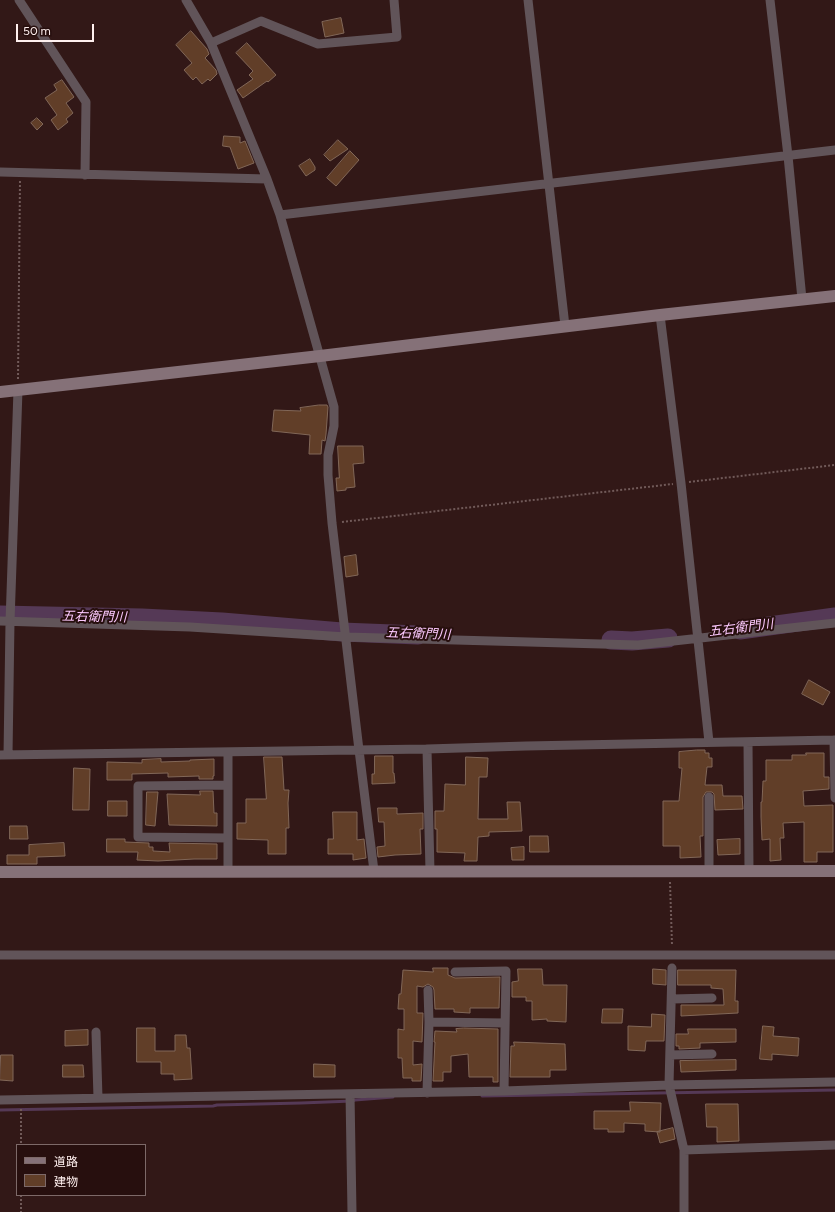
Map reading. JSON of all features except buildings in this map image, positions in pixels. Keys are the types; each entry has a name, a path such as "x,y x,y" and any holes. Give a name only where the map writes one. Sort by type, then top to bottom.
{"street":[{"path":"19,0 86,102 85,175"},
{"path":"186,0 211,43 267,179 280,215 334,407 334,426 328,455 332,523 374,871"},
{"path":"211,43 260,21 318,44 397,37 394,0"},
{"path":"528,0 565,326"},
{"path":"770,0 788,156 802,299"},
{"path":"280,215 548,185 835,150"},
{"path":"0,172 267,179"},
{"path":"0,392 835,296"},
{"path":"660,315 681,483 709,742"},
{"path":"18,390 4,755 428,750 526,746 834,740 835,798"},
{"path":"0,621 190,627 346,637 638,645 835,623"},
{"path":"748,742 749,870"},
{"path":"428,750 430,871"},
{"path":"228,752 228,871"},
{"path":"228,785 138,786 138,838 228,838"},
{"path":"709,797 709,870"},
{"path":"0,872 835,870"},
{"path":"0,955 835,955"},
{"path":"672,968 669,1085 684,1150 684,1212"},
{"path":"455,972 506,971 504,1092"},
{"path":"427,1093 429,1022 428,990"},
{"path":"672,998 712,998"},
{"path":"429,1022 505,1023"},
{"path":"96,1032 98,1098"},
{"path":"670,1055 712,1054"},
{"path":"0,1100 504,1092 669,1085 835,1082"},
{"path":"350,1094 352,1212"},
{"path":"684,1150 835,1145"}],"path":[{"path":"18,390 20,173"},
{"path":"332,523 835,465"},
{"path":"670,871 672,955"},
{"path":"21,1100 21,1144"},
{"path":"22,1196 22,1212"}],"waterway":[{"name":"五右衛門川","path":"0,615 142,618 222,622 342,632 418,635"},
{"name":"五右衛門川","path":"740,630 835,617"},
{"name":"五右衛門川","path":"611,640 632,641 668,638"},
{"path":"482,1096 835,1090"},
{"path":"0,1110 213,1106 352,1101 393,1097"}]}
